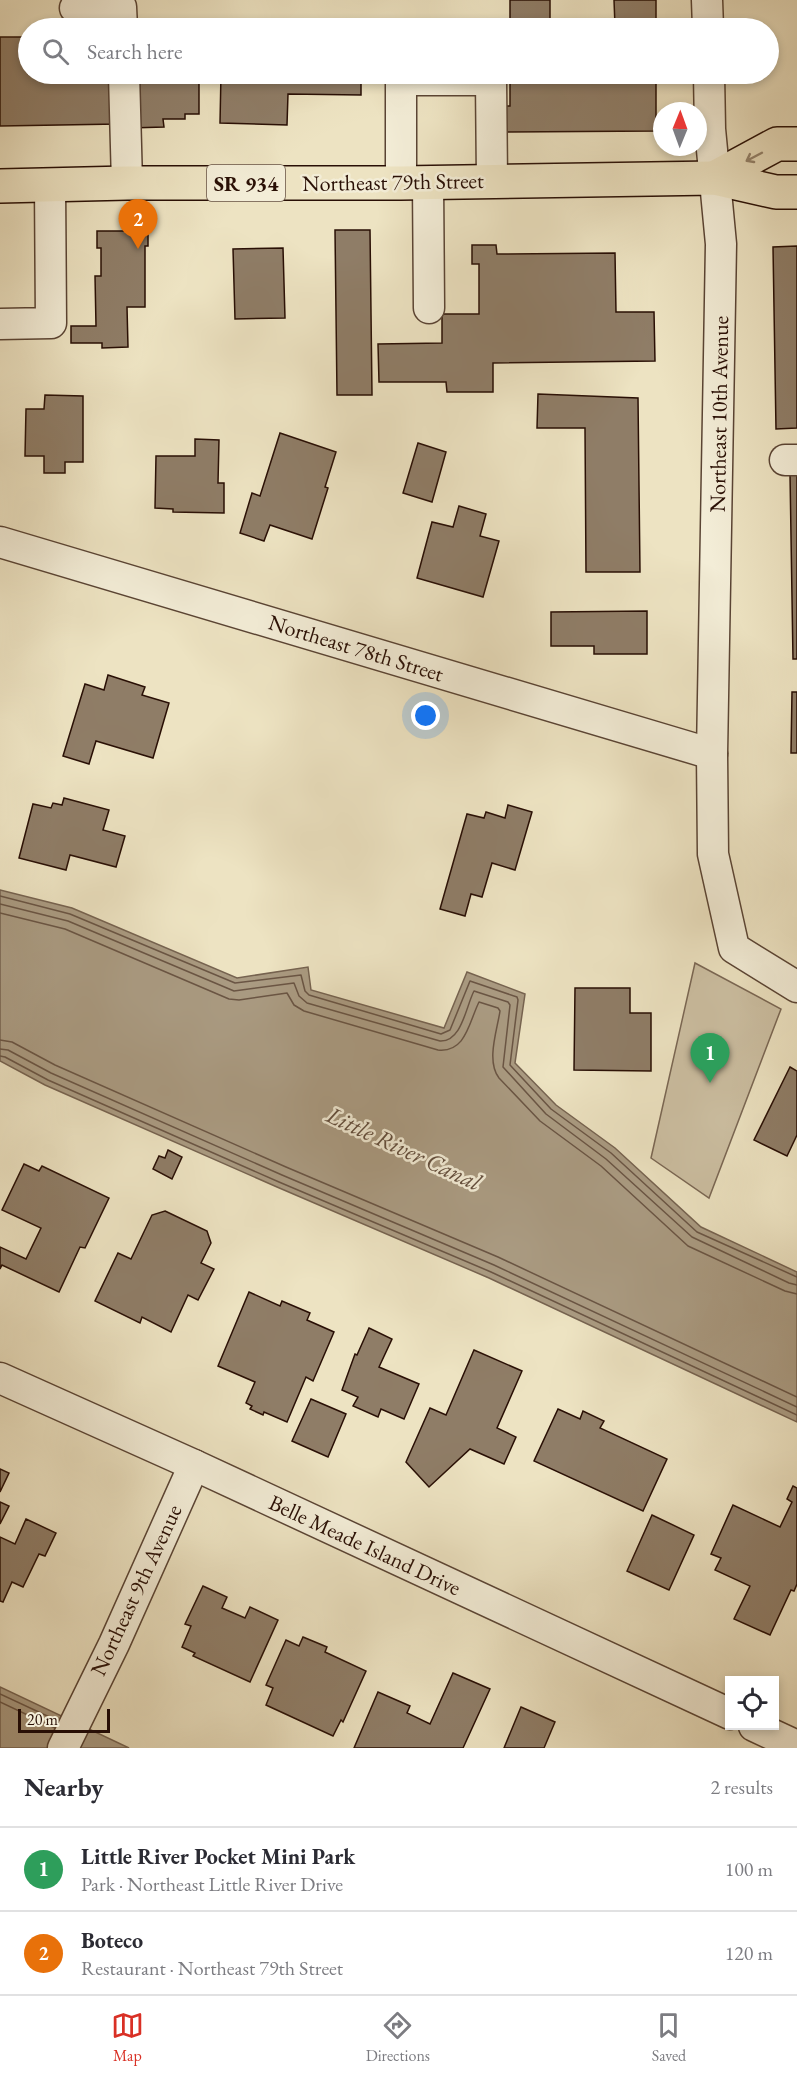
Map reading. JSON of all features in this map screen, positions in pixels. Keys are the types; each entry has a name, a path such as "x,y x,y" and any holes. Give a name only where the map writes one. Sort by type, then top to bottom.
{"main road":[{"name":"Northeast 79th Street","path":"714,178 777,144 797,144"},
{"name":"Northeast 79th Street","path":"0,186 714,178 776,192 797,192"}],"street":[{"path":"707,0 708,18"},
{"path":"75,8 122,8 122,18"},
{"path":"123,84 127,183"},
{"path":"401,84 415,183 429,308"},
{"path":"491,84 492,181"},
{"name":"Northeast 10th Avenue","path":"709,84 714,178 721,244 712,754 713,854 734,948 797,987"},
{"path":"0,324 51,323 50,185"},
{"name":"Northeast 78th Street","path":"0,542 712,754"},
{"name":"Belle Meade Island Drive","path":"0,1378 194,1465 725,1712"},
{"name":"Northeast 9th Avenue","path":"63,1748 114,1644 194,1465"},
{"path":"764,1730 797,1746"}],"shaded area":[{"path":"695,963 781,1009 709,1198 651,1158"}],"water":[{"name":"Little River Canal","path":"0,890 72,908 237,978 308,967 311,990 444,1028 467,972 525,994 515,1063 556,1105 615,1148 701,1227 797,1272 797,1422 489,1278 45,1085 0,1061"},
{"path":"0,1687 129,1748 0,1748"}],"building":[{"path":"510,0 550,0 550,18 510,18"},
{"path":"614,0 656,0 656,18 615,18"},
{"path":"0,37 18,37 18,84 118,84 118,124 0,126"},
{"path":"129,84 199,84 199,114 185,114 185,119 163,119 164,127 130,128"},
{"path":"221,84 361,84 361,95 288,94 287,125 220,123"},
{"path":"510,84 656,84 656,102 653,102 653,131 502,132 502,106 510,106"},
{"path":"335,230 370,230 372,395 337,395"},
{"path":"97,231 148,231 148,246 145,246 145,307 127,307 128,347 102,348 102,343 71,343 71,326 96,326 95,276 101,276 101,248 97,248"},
{"path":"472,245 496,245 497,254 615,253 616,312 654,312 655,361 493,363 493,392 447,392 446,382 379,382 378,344 442,343 442,314 479,314 479,264 472,264"},
{"path":"797,246 797,428 776,429 773,247"},
{"path":"283,248 285,318 235,319 233,249"},
{"path":"538,394 638,398 640,572 586,572 585,428 537,428"},
{"path":"45,395 83,396 83,462 65,462 65,473 44,473 44,456 25,456 26,409 44,409"},
{"path":"280,433 336,452 325,487 328,488 312,539 270,525 264,541 240,533 252,493 260,496"},
{"path":"195,439 219,440 218,483 224,483 224,513 173,512 173,509 155,508 156,456 195,456"},
{"path":"418,443 446,452 432,502 403,493"},
{"path":"790,474 797,474 797,659 793,659"},
{"path":"459,506 486,514 480,536 499,541 483,597 417,578 432,522 453,527"},
{"path":"647,611 647,654 594,654 594,646 551,646 551,612"},
{"path":"108,675 145,687 142,695 169,703 153,758 96,741 89,764 63,756 85,684 104,690"},
{"path":"792,692 797,692 797,753 791,753"},
{"path":"64,798 109,810 103,830 125,836 116,867 70,855 66,870 19,858 33,804 51,808 53,803 62,805"},
{"path":"508,805 532,812 515,870 492,863 482,897 471,894 465,916 440,909 467,814 484,818 486,812 505,818"},
{"path":"575,988 630,988 630,1013 651,1013 651,1071 574,1070"},
{"path":"790,1067 797,1071 797,1135 787,1156 754,1140"},
{"path":"168,1150 182,1157 172,1179 153,1169 159,1156 165,1158"},
{"path":"24,1164 39,1171 42,1166 109,1198 85,1248 80,1247 59,1292 2,1265 0,1269 0,1247 26,1259 41,1228 2,1210"},
{"path":"165,1211 207,1231 211,1243 201,1263 214,1269 198,1300 188,1295 171,1332 142,1317 140,1323 95,1301 118,1253 131,1259 152,1215"},
{"path":"249,1292 280,1306 282,1301 310,1313 307,1320 334,1332 313,1381 306,1377 287,1422 264,1412 263,1415 250,1409 252,1406 246,1403 255,1382 218,1366"},
{"path":"369,1328 392,1339 379,1367 419,1384 404,1419 381,1409 378,1417 353,1406 358,1397 342,1390 355,1354 357,1355"},
{"path":"474,1350 522,1371 497,1428 516,1437 504,1464 470,1449 429,1487 406,1462 430,1408 446,1415"},
{"path":"311,1399 346,1414 328,1457 292,1441"},
{"path":"558,1409 580,1419 583,1411 604,1421 600,1428 667,1459 643,1511 534,1461"},
{"path":"0,1469 9,1473 0,1492"},
{"path":"793,1486 797,1488 797,1584 794,1591 791,1590 770,1635 734,1619 750,1586 715,1570 721,1558 711,1554 733,1505 780,1527 792,1502 787,1499"},
{"path":"0,1502 9,1506 0,1524"},
{"path":"652,1515 694,1535 669,1590 627,1571"},
{"path":"26,1519 56,1533 45,1556 39,1554 23,1587 12,1582 3,1602 0,1601 0,1537 15,1544"},
{"path":"203,1586 227,1597 222,1608 245,1618 250,1607 278,1620 250,1682 193,1656 195,1653 182,1647 191,1626 185,1624"},
{"path":"303,1637 327,1647 325,1652 366,1671 343,1722 341,1720 333,1736 266,1705 273,1688 266,1685 286,1640 299,1646"},
{"path":"453,1673 490,1689 463,1748 354,1748 378,1692 410,1706 407,1713 430,1724"},
{"path":"521,1707 555,1722 544,1748 504,1748"}],"place":[{"name":"Boteco","path":"138,249"},
{"name":"Little River Pocket Mini Park","path":"710,1083"}]}
